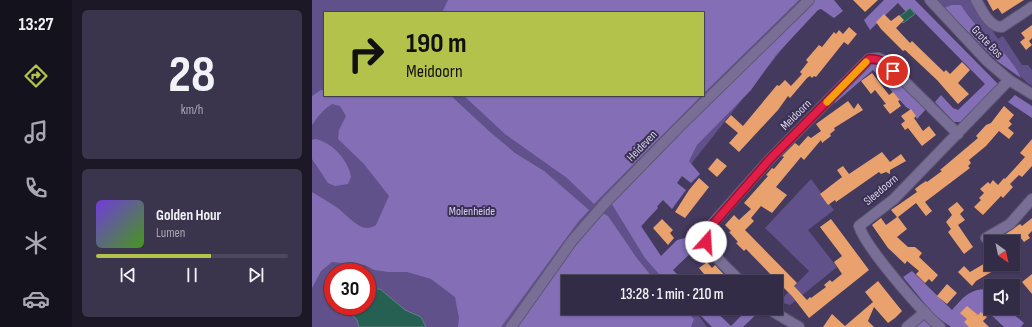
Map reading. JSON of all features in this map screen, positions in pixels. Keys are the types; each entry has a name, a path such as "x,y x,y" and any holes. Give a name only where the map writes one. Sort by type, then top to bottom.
{"street":[{"name":"Heideven","path":"511,327 572,241 606,202 679,127 809,0"},
{"name":"Grote Bos","path":"930,0 987,62 1009,80 1032,94"},
{"path":"976,0 991,24 1002,28 1032,7"},
{"name":"Meidoorn","path":"734,275 712,252 706,242 706,232 770,159 869,59 878,58 883,60 958,134"},
{"name":"Sleedoorn","path":"940,327 925,312 871,247 862,235 859,226 861,222 894,199 1009,80"},
{"path":"991,235 1010,224 1032,199"},
{"path":"907,327 925,312"},
{"path":"779,315 799,327"}],"green space":[{"name":"Molenheide","path":"312,0 821,0 638,231 669,275 561,275 561,315 698,315 707,327 312,327"},
{"path":"448,0 799,0 704,93 704,12 442,12"},
{"path":"811,0 834,0 843,11 834,18 821,9 818,10 776,55 751,90 697,145 689,161 700,174 691,183 682,176 677,183 686,190 672,209 663,200 657,206 658,208 641,226 661,256 677,240 700,234 718,253 711,259 697,247 673,270 678,275 660,275 645,258 610,201"},
{"path":"884,0 915,0 998,84 961,122 954,122 935,102 941,95 953,108 958,110 985,84 910,8 906,12 898,3 870,30 864,20"},
{"path":"937,0 972,0 998,39 1003,36 1022,65 1028,65 1032,70 1032,86 1019,74 1002,51 975,23 961,5 951,5 944,8"},
{"path":"951,5 961,5 975,24 1001,49 1021,78 997,61 944,8"},
{"path":"882,61 927,108 917,119 911,110 906,107 873,70 835,103 830,96 860,63"},
{"path":"321,90 324,90 324,96 451,96 515,153 544,171 589,210 578,222 501,327 458,327 459,318 455,297 431,279 407,272 376,270 376,263 324,263 324,269 321,271 312,288 312,192 339,209 356,224 366,228 371,228 376,225 389,196 364,164 338,139 339,130 346,116 340,106 332,104 321,113 312,125 312,96"},
{"path":"1015,95 1032,106 1032,118 1008,102"},
{"path":"464,96 701,96 594,204 567,178 505,134"},
{"path":"315,139 333,148 343,158 351,177 348,184 335,186 328,183 312,159 312,140"},
{"path":"811,179 834,210 808,230 837,267 790,305 783,303 783,298 809,271 765,228"},
{"path":"599,211 608,216 650,275 561,275 561,315 690,315 694,319 691,327 515,327"},
{"path":"912,271 952,310 970,293 984,289 984,314 979,319 989,327 951,327 934,315 903,277"},
{"path":"700,315 719,315 731,326 742,315 756,315 743,327 712,327"},
{"path":"991,315 1014,315 1024,323 1021,327 1004,327"},
{"path":"924,320 934,327 913,327"}],"shaded area":[{"path":"910,8 915,14 903,23 898,18"},
{"path":"376,289 380,289 405,310 421,317 426,327 359,327 357,320 353,315 376,315"}],"building":[{"path":"853,0 878,0 865,12"},
{"path":"987,0 1024,0 1002,14 998,8 993,11"},
{"path":"884,14 891,21 899,15 904,20 896,28 910,43 912,41 944,72 946,70 950,74 962,62 970,70 958,83 969,94 958,104 937,80 905,50 903,51 881,29 876,22"},
{"path":"1032,25 1032,38 1029,41 1032,45 1026,50 1020,42 1025,38 1021,33"},
{"path":"849,27 857,34 848,45 844,42 816,77 814,76 812,78 810,76 807,78 790,98 788,96 778,110 739,152 729,143 738,133 725,122 731,115 743,126 777,85 779,86 785,80 791,86 802,74 800,72 808,62 806,60 819,45 822,47 834,32 836,34 839,30 843,34"},
{"path":"872,73 889,95 893,92 900,100 898,101 901,106 890,114 883,105 886,104 875,90 871,94 861,81"},
{"path":"848,101 854,109 858,103 863,110 834,128 835,130 830,134 831,136 822,143 821,140 804,160 801,157 776,187 787,195 772,213 761,206 751,218 754,221 745,230 797,283 794,286 807,300 826,287 824,285 830,280 832,282 842,274 834,262 842,256 820,227 831,219 869,270 809,318 783,287 783,275 771,275 746,249 744,251 736,243 738,242 725,225 734,215 739,220 751,209 744,203 768,176 766,175 772,168 774,169 784,157 782,156 795,143 799,146 808,136 811,138 821,131 816,124"},
{"path":"1004,106 1014,115 1009,121 1012,124 1008,128 1014,133 1009,139 999,131 986,146 969,160 971,163 968,166 970,168 925,202 932,211 926,216 916,203 898,217 907,229 897,237 908,247 915,247 922,253 919,257 938,275 932,282 929,279 925,283 916,274 919,271 907,261 905,264 888,248 872,225 881,218 886,225 897,217 891,210 917,192 915,189 942,171 940,170 978,138 976,136 986,125 991,123"},
{"path":"911,109 916,116 914,118 923,131 929,126 936,135 922,146 908,128 905,130 901,124 905,121 901,116"},
{"path":"1032,139 1032,166 1022,177 1019,175 1010,184 1013,187 1003,198 1001,196 983,215 974,207 981,200 979,198 984,193 980,189 988,182 990,184 993,180 998,185 1004,178 1005,179 1025,157 1020,153"},
{"path":"882,152 890,162 901,154 906,161 890,170 890,174 886,172 881,174 879,172 836,202 835,200 828,205 820,194 842,177 837,170 843,166 849,174"},
{"path":"717,158 727,166 717,177 708,169"},
{"path":"699,178 709,187 685,218 675,212 689,190"},
{"path":"957,202 964,210 960,214 965,220 958,225 973,247 964,254 948,232 951,229 946,222 952,215 948,209"},
{"path":"1032,218 1032,231 1028,235 1030,238 1024,242 1020,235 1004,235 1020,224 1022,226"},
{"path":"662,219 673,230 670,233 674,238 668,245 653,228"},
{"path":"707,262 712,268 715,265 724,275 703,275 704,274 699,268"},
{"path":"984,264 984,271 993,271 976,281 972,286 958,272 964,266 970,272"},
{"path":"1032,274 1032,294 1022,282"},
{"path":"878,281 902,311 895,318 888,323 874,307 868,321 874,327 823,327 832,314 845,326 873,302 865,292"},
{"path":"947,284 957,293 947,304 937,296"},
{"path":"967,306 978,315 981,312 987,317 983,321 989,327 969,327 964,322 967,319 960,313"}],"slow traffic":[{"path":"827,102 866,62"}],"route":[{"path":"706,242 706,232 770,159 869,59 878,58 883,60 893,71"}]}
